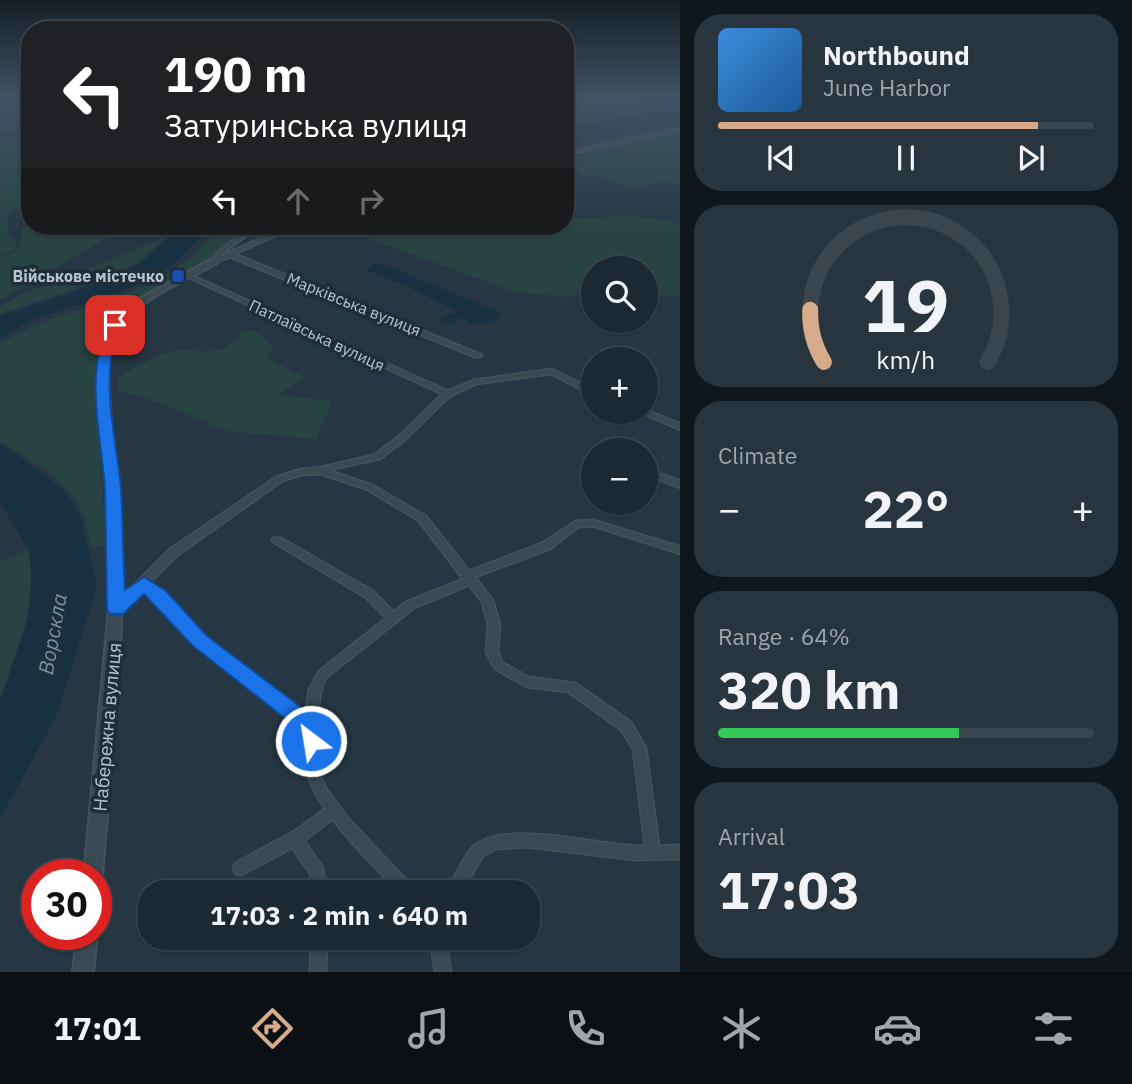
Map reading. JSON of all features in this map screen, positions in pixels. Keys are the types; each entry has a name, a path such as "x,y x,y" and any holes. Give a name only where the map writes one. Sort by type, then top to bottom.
{"street":[{"path":"574,151 616,142"},
{"path":"214,261 224,249 245,235"},
{"name":"Набережна вулиця","path":"94,859 116,609 113,490 103,377 106,345 115,325 131,307 186,274 273,235"},
{"name":"Марківська вулиця","path":"229,254 478,355"},
{"name":"Патлаївська вулиця","path":"186,274 448,394"},
{"path":"116,609 174,552 224,519 258,491 279,479 377,457 448,394 485,379 552,371 581,386"},
{"path":"658,417 680,426"},
{"path":"312,471 330,473 369,487 411,509 429,526 493,613 492,652 499,666 527,682 571,687 611,712 633,735 639,748 653,853"},
{"path":"658,476 680,485"},
{"path":"397,880 335,809 315,778 310,726 319,679 393,618 422,598 545,546 582,522 593,523 680,551"},
{"path":"277,540 369,594 393,618"},
{"path":"144,584 159,596 200,641 310,726"},
{"path":"240,868 294,839 335,809"},
{"path":"294,839 317,871 318,880"},
{"path":"461,880 478,851 494,842 527,840 603,851 680,852"},
{"path":"83,972 85,950"},
{"path":"318,972 319,950"},
{"path":"440,950 443,972"}],"green space":[{"path":"0,142 21,142 21,155 17,157 17,178 21,180 21,205 9,211 7,235 17,240 15,250 0,256"},
{"path":"635,142 680,142 680,184 668,182 629,187 574,173 574,156"},
{"path":"624,216 657,218 680,224 680,295 658,297 658,256 581,256 581,293 567,297 515,292 360,235 574,235 574,219"},
{"path":"21,235 112,235 0,300 0,258 18,250"},
{"path":"211,235 240,235 224,245 209,261 135,301 116,316 98,345 95,381 106,545 91,547 83,514 69,491 48,472 0,442 0,344 48,321 149,283 172,271 197,252"},
{"path":"167,236 141,260 112,277 0,314 0,307 25,292 58,282"},
{"path":"253,330 273,346 266,358 304,377 279,395 332,401 316,439 226,431 164,404 118,390 118,378 159,355 173,351 220,350 235,340 241,331"},
{"path":"28,549 29,607 20,645 0,700 0,562"}],"water":[{"path":"172,235 202,235 174,264 136,286 29,321 0,339 0,316 110,280 143,261"},
{"path":"375,263 502,313 492,322 478,324 469,323 461,314 464,318 454,320 457,322 451,325 441,321 442,316 458,312 402,284 365,270"},
{"name":"Ворскла","path":"0,444 28,462 65,492 80,515 97,586 57,715 0,819 0,700 28,618 32,574 28,549 0,502"}],"place":[{"name":"Військове містечко","path":"178,276"}],"route":[{"path":"115,325 106,345 103,377 113,490 116,609 144,584 159,596 200,641 310,726 311,741"}]}
